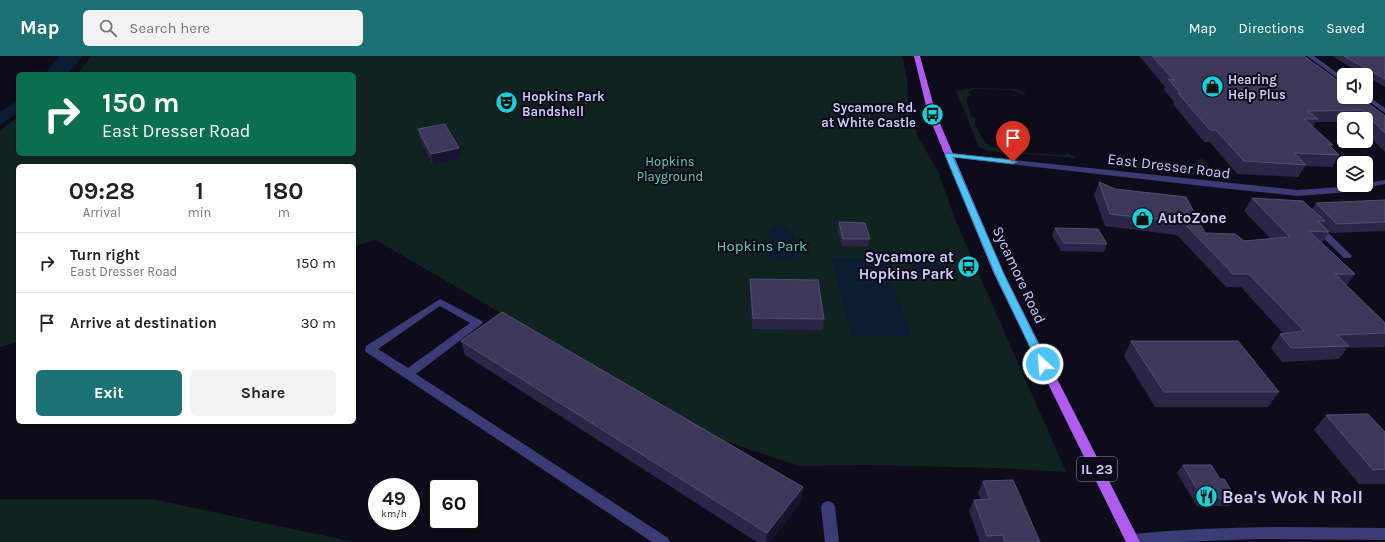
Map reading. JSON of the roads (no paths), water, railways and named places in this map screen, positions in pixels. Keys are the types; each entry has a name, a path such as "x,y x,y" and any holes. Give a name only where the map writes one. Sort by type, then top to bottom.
{"main road":[{"name":"Sycamore Road","path":"917,56 932,114 999,274 1132,541"}],"street":[{"path":"1310,56 1337,75"},
{"path":"1373,98 1385,99"},
{"path":"1373,102 1385,110"},
{"name":"East Dresser Road","path":"949,155 1221,186 1298,193 1331,191 1385,182"},
{"path":"1282,191 1291,201"},
{"path":"1312,223 1346,256"},
{"path":"408,373 478,323 440,302 370,349 663,542"},
{"path":"828,507 832,542"},
{"path":"1132,541 1175,535 1245,533 1385,534"}],"water":[{"path":"60,56 83,56 70,72 47,72"},
{"path":"16,101 16,114 0,126 0,112"},
{"path":"774,225 786,227 788,232 793,234 795,238 790,245 800,253 794,259 786,260 770,256 767,248 772,241 767,233"},
{"path":"911,255 939,255 947,274 919,274"},
{"path":"832,258 884,258 911,336 852,336"}],"place":[{"name":"Hearing Help Plus","path":"1213,86"},
{"name":"Hopkins Park Bandshell","path":"507,103"},
{"name":"Sycamore Rd. at White Castle","path":"932,114"},
{"name":"AutoZone","path":"1143,218"},
{"name":"Sycamore at Hopkins Park","path":"969,266"},
{"name":"Bea's Wok N Roll","path":"1207,497"}],"park label":[{"name":"Hopkins Playground","path":"670,168"},
{"name":"Hopkins Park","path":"762,246"}]}
